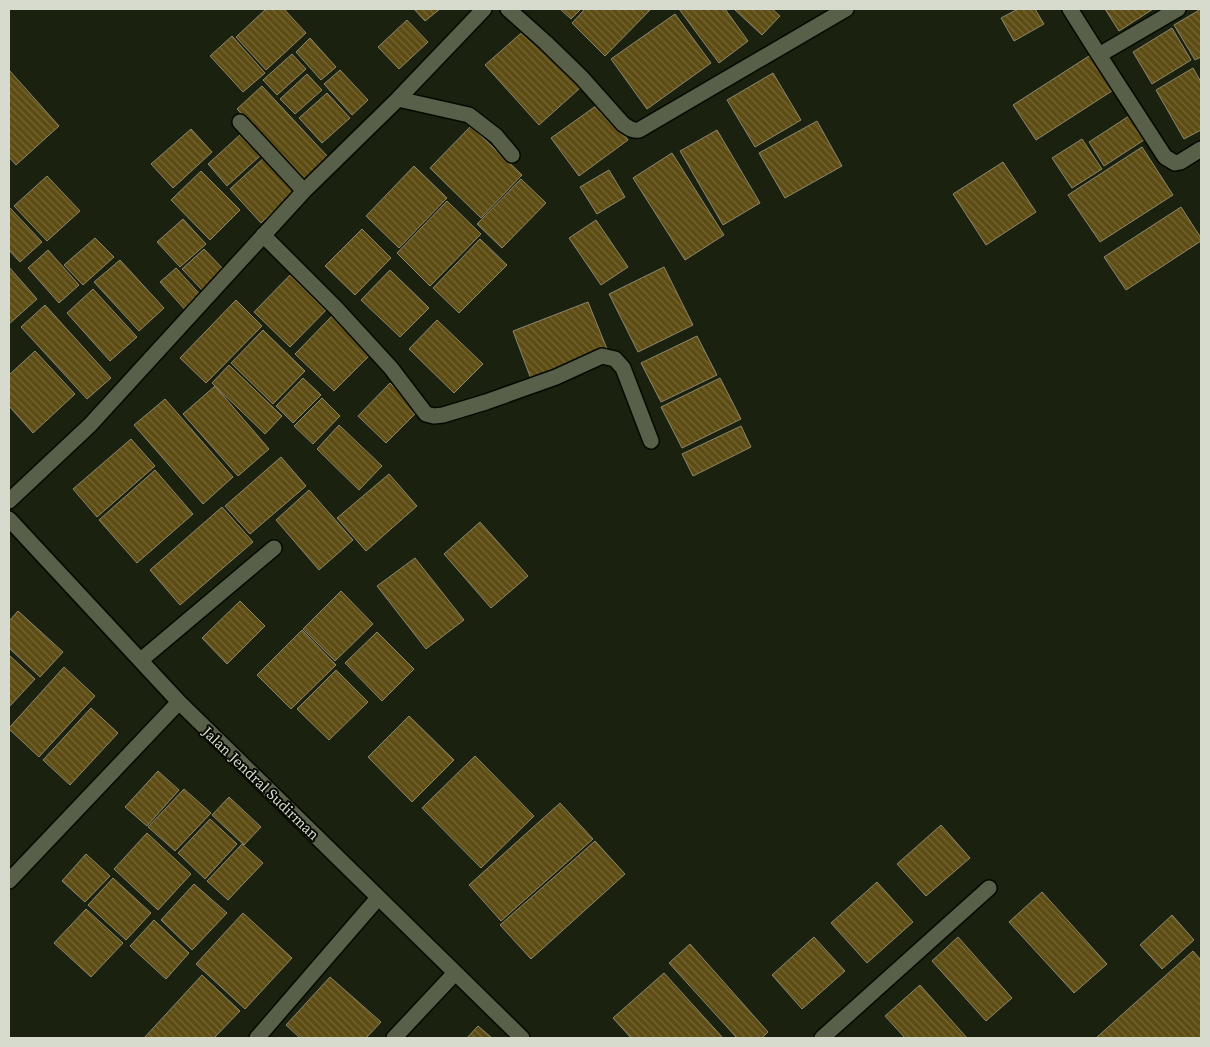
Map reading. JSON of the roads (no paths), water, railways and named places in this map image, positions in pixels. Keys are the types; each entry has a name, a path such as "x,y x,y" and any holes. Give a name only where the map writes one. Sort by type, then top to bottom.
{"street":[{"path":"9,501 90,425 304,191 398,99 484,9"},
{"path":"508,9 582,78 623,124 634,131 639,130 846,9"},
{"path":"1070,9 1165,157 1175,163 1180,162 1201,149"},
{"path":"1099,55 1178,9"},
{"path":"398,99 469,115 496,136 512,154"},
{"path":"240,122 304,191"},
{"path":"264,235 336,308 390,368 426,414 443,416 486,402 556,377 602,356 615,359 623,368 651,441"},
{"name":"Jalan Jendral Sudirman","path":"9,519 179,702 522,1038"},
{"path":"141,660 274,548"},
{"path":"9,881 179,702"},
{"path":"822,1038 989,888"},
{"path":"257,1038 378,898"},
{"path":"394,1038 455,973"}]}
